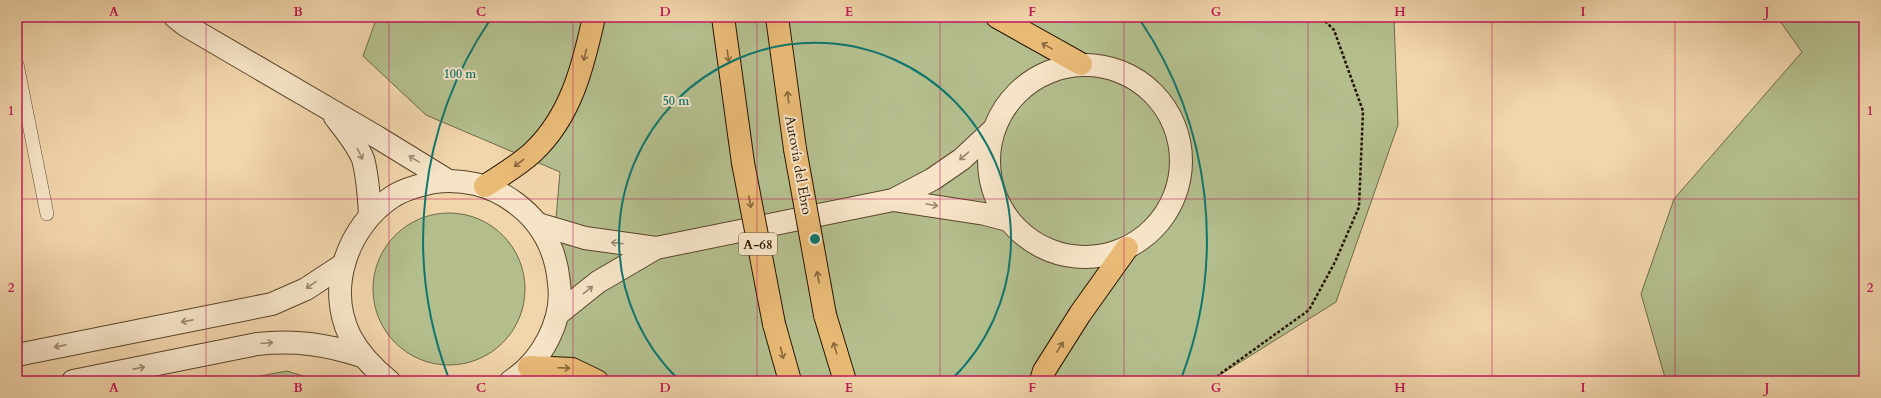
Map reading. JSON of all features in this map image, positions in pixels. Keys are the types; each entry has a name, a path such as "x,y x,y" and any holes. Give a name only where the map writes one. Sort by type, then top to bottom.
{"highway":[{"path":"485,186 532,153 547,138 560,119 580,76 594,17"},
{"name":"A-68","path":"723,17 743,163 774,324 790,381"},
{"name":"Autovía del Ebro","path":"777,17 795,149 825,315 845,381"},
{"path":"997,17 1081,64"},
{"path":"1041,381 1044,371 1080,314 1127,248"},
{"path":"529,367 572,369 597,381"}],"street":[{"path":"175,17 446,180"},
{"path":"1081,64 1107,67 1132,77 1153,92 1169,113 1179,138 1182,164 1178,190 1166,214 1149,234 1127,248 1096,258 1063,255 1032,242 1008,220 996,200 989,177 988,153 993,130 1007,104 1027,84 1052,70 1081,64"},
{"path":"330,110 353,140 362,159 368,184 370,215"},
{"path":"558,314 598,282 656,248 893,200 933,180 962,159 993,130"},
{"path":"389,381 374,369 362,356 350,335 343,312 340,288 344,264 354,238 370,215 392,197 418,185 446,180 485,186 523,208 538,224 550,244 558,267 560,290 558,314 547,342 529,367 511,381"},
{"path":"893,200 984,214 1008,220"},
{"path":"538,224 585,238 656,248"},
{"path":"17,355 272,304 306,289 344,264"},
{"path":"73,381 257,344 280,342 311,343 333,347 362,356"}],"lane":[{"path":"17,64 47,214"}],"path":[{"path":"1214,381 1220,374 1309,310 1335,262 1359,207 1363,111 1334,30 1321,17"}],"green space":[{"path":"377,17 1392,17 1394,19 1398,125 1336,302 1210,381 542,381 560,172 426,115 363,56"},
{"path":"1777,17 1864,17 1864,381 1666,381 1641,294 1674,199 1802,52"},
{"path":"456,213 478,218 503,235 520,260 524,274 524,304 520,318 503,343 478,360 464,364 442,365 420,360 401,348 390,337 378,318 374,304 373,282 378,260 390,241 401,230 420,218 434,214"},
{"path":"287,371 319,381 234,381"}]}
